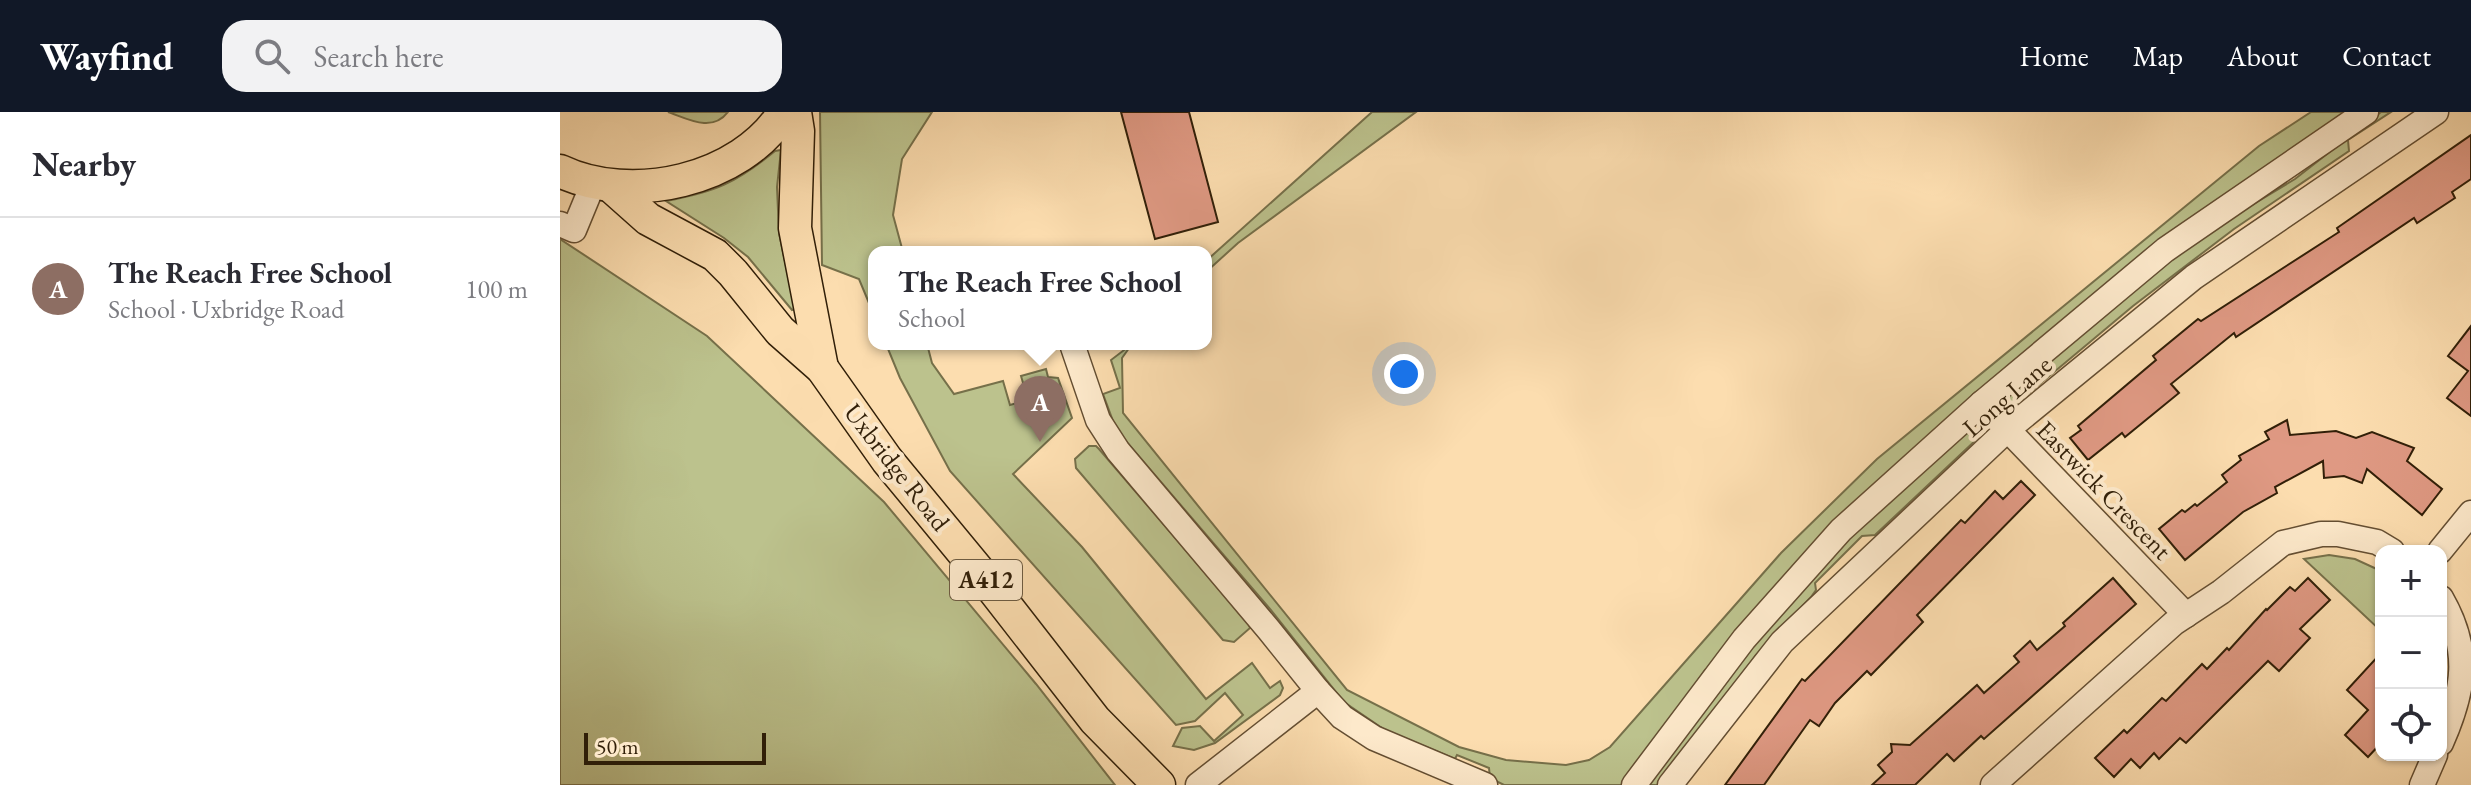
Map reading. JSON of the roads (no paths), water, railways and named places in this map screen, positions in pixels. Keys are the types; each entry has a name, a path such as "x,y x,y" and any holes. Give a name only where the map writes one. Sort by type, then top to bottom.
{"main road":[{"path":"560,171 602,186 630,188 712,171 745,153 772,129 784,112"},
{"name":"Uxbridge Road","path":"795,112 798,131 795,228 822,368"},
{"name":"Uxbridge Road","path":"602,186 648,219 715,255 780,331 822,368 887,460 1095,720 1159,785"}],"street":[{"name":"Long Lane","path":"1634,785 1744,639 1841,530 1982,403 2165,250 2366,112"},
{"name":"Long Lane","path":"1670,785 1782,642 2007,430 2194,277 2436,112"},
{"path":"560,224 574,230 602,186"},
{"path":"1074,350 1098,420 1118,451 1342,717 1374,738 1485,785"},
{"name":"Eastwick Crescent","path":"1982,403 2186,615"},
{"path":"2445,545 2471,513"},
{"path":"1993,785 2186,615 2283,543 2312,535 2338,534 2368,539 2380,545"},
{"path":"2447,606 2460,633 2465,668 2455,711 2447,729"},
{"path":"1198,785 1318,691"},
{"path":"2422,785 2432,761"}],"place":[{"name":"The Reach Free School","path":"1040,442"}]}
